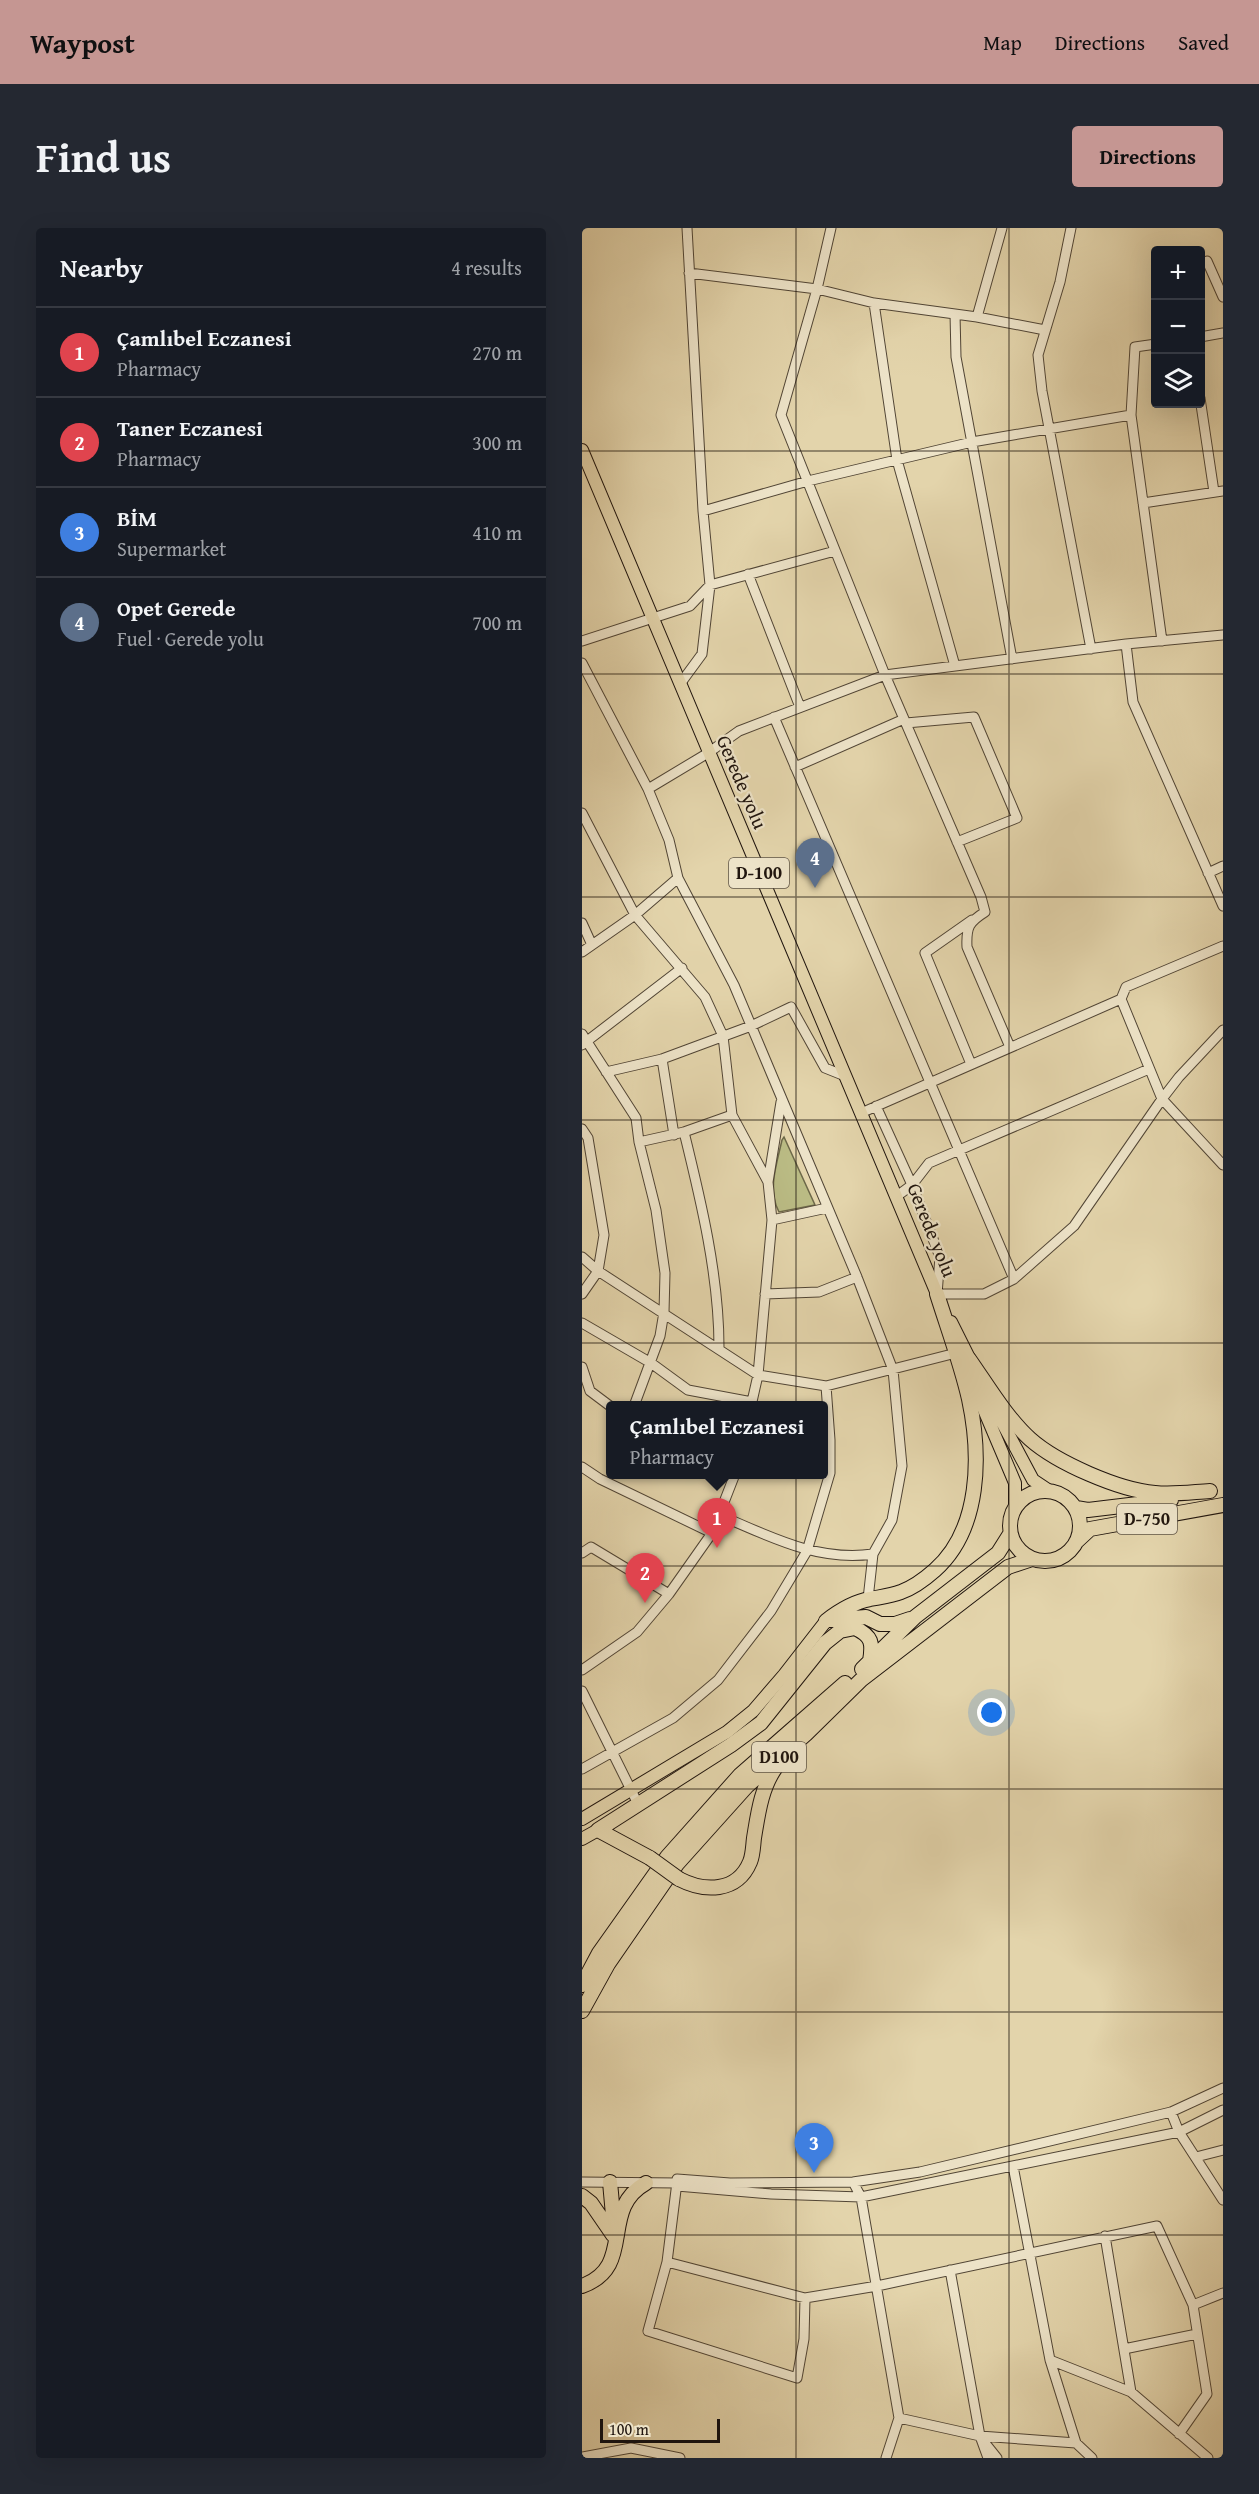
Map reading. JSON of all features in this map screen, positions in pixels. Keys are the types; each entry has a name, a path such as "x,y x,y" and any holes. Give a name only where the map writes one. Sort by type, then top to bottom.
{"highway":[{"path":"825,1621 839,1611 868,1599 903,1592 935,1570 959,1541 971,1504 975,1474 975,1446 962,1354 937,1294"},
{"path":"962,1354 1030,1440 1071,1466 1114,1484 1155,1493 1217,1489"},
{"path":"1076,1508 1088,1510 1132,1506 1184,1498 1217,1489"},
{"path":"1016,1505 1030,1493 1048,1490 1069,1499 1080,1519 1080,1531 1076,1542"},
{"name":"D100","path":"582,1985 599,1953 667,1857 740,1775 870,1661 915,1617 998,1553 1010,1534 1009,1524 1016,1505"},
{"name":"D-750","path":"1076,1542 1090,1529 1223,1505"},
{"path":"1010,1534 1014,1544 1032,1559"},
{"name":"D100","path":"582,2011 608,1964 677,1864 747,1786 806,1734 861,1680 1008,1567 1032,1559 1042,1561 1062,1557 1076,1542"},
{"path":"825,1621 852,1616 867,1617 880,1624 896,1624 915,1617"},
{"path":"861,1680 852,1700 777,1765 768,1777 759,1809 750,1862 741,1876 730,1884 719,1889 694,1887 650,1858 598,1830 731,1746 761,1723 825,1643 840,1632 855,1628 866,1633 873,1644 870,1661"},
{"path":"610,2181 615,2240"},
{"path":"582,2286 604,2274 612,2261 620,2215 628,2197 646,2183"},
{"path":"582,2196 591,2203 608,2224 615,2240"}],"main road":[{"name":"Gerede yolu","path":"582,450 937,1294"},
{"path":"962,1354 1033,1479 1048,1490"},
{"name":"D100","path":"962,1354 1015,1483 1016,1505"},
{"path":"582,1819 727,1732 753,1711 825,1621"},
{"path":"582,1839 598,1830"}],"street":[{"path":"680,684 702,654 710,585 703,511 687,228"},
{"path":"831,228 818,289 781,415 885,675 986,912 925,953 970,1064"},
{"path":"977,317 1002,228"},
{"path":"1071,228 1060,282 1038,355 1042,391 1091,649"},
{"path":"1207,261 1223,297"},
{"path":"689,273 818,289 874,303 977,317 1045,330"},
{"path":"874,303 897,460 955,666"},
{"path":"955,314 956,357 1012,659"},
{"path":"1205,336 1223,333"},
{"path":"1151,345 1135,347 1131,415 1162,641"},
{"path":"1143,503 1218,492 1202,408"},
{"path":"703,511 808,481 972,442 1131,415"},
{"path":"582,641 690,606 710,585 835,551"},
{"path":"748,574 800,707"},
{"path":"648,789 708,753 739,731 885,675 1126,644 1223,635"},
{"path":"1126,644 1133,702 1223,906"},
{"path":"582,663 648,789 669,840 678,878 734,985 857,1277 893,1370 902,1466 892,1520 873,1554 868,1599"},
{"path":"774,717 1014,1279"},
{"path":"795,767 905,721 974,717 1017,818 957,842"},
{"path":"582,813 635,915 705,998 723,1036 732,1115 768,1182"},
{"path":"1208,873 1223,866"},
{"path":"582,952 635,915 678,878"},
{"path":"972,920 967,946 1010,1047"},
{"path":"582,923 592,945"},
{"path":"861,1113 1121,999 1126,987 1223,946"},
{"path":"636,1401 660,1336 666,1273 656,1210 639,1142 636,1118 584,1040 682,968"},
{"path":"1121,999 1162,1100 1223,1165"},
{"path":"606,1072 662,1059 750,1026 791,1007 825,1068 846,1076"},
{"path":"876,1106 912,1185 940,1257 937,1294 984,1294 1014,1279 1074,1226 1179,1077 1223,1030"},
{"path":"662,1059 674,1135"},
{"path":"897,1196 912,1185 929,1163 1149,1069"},
{"path":"753,1401 758,1375 772,1220 768,1182 782,1102"},
{"path":"639,1142 674,1135 732,1115"},
{"path":"582,1129 588,1138 604,1235 598,1270 582,1294"},
{"path":"684,1132 703,1210 719,1325 719,1347"},
{"path":"772,1220 827,1208"},
{"path":"582,1257 598,1270 719,1347 758,1375 826,1386 962,1354"},
{"path":"765,1294 819,1292 857,1277"},
{"path":"582,1323 651,1363 687,1390 738,1401"},
{"path":"582,1367 590,1391 606,1403"},
{"path":"826,1386 827,1401"},
{"path":"582,1769 674,1718 718,1680 771,1611 807,1551 830,1473 828,1413"},
{"path":"582,1467 600,1479 712,1533"},
{"path":"582,1670 637,1632 669,1594 712,1533 733,1479"},
{"path":"718,1515 807,1551 850,1558 873,1554"},
{"path":"582,1553 591,1547 669,1594"},
{"path":"582,1691 638,1804"},
{"path":"582,2182 646,2183 677,2180 730,2183 853,2182 920,2172 1171,2112 1223,2088"},
{"path":"677,2180 771,2194 861,2197 1179,2132 1223,2110"},
{"path":"1171,2112 1179,2132 1223,2200"},
{"path":"1196,2157 1223,2151"},
{"path":"1013,2166 1050,2361 1076,2443 1092,2458"},
{"path":"677,2180 667,2262 648,2331 797,2378 804,2339 805,2298"},
{"path":"853,2182 861,2197 899,2418 886,2458"},
{"path":"667,2262 805,2298 877,2286 1157,2226 1193,2305 1207,2394 1179,2434"},
{"path":"1105,2236 1131,2392"},
{"path":"950,2270 980,2436 988,2458"},
{"path":"1193,2305 1223,2293"},
{"path":"1124,2349 1197,2334"},
{"path":"1050,2361 1131,2392 1208,2458"},
{"path":"899,2418 980,2436 1076,2443"},
{"path":"980,2436 997,2458"},
{"path":"582,2457 631,2448 680,2458"}],"green space":[{"path":"784,1137 815,1205 779,1212 775,1204 773,1186"}],"place":[{"name":"Opet Gerede","path":"815,888"},
{"name":"Çamlıbel Eczanesi","path":"717,1548"},
{"name":"Taner Eczanesi","path":"645,1603"},
{"name":"BİM","path":"814,2173"}]}
